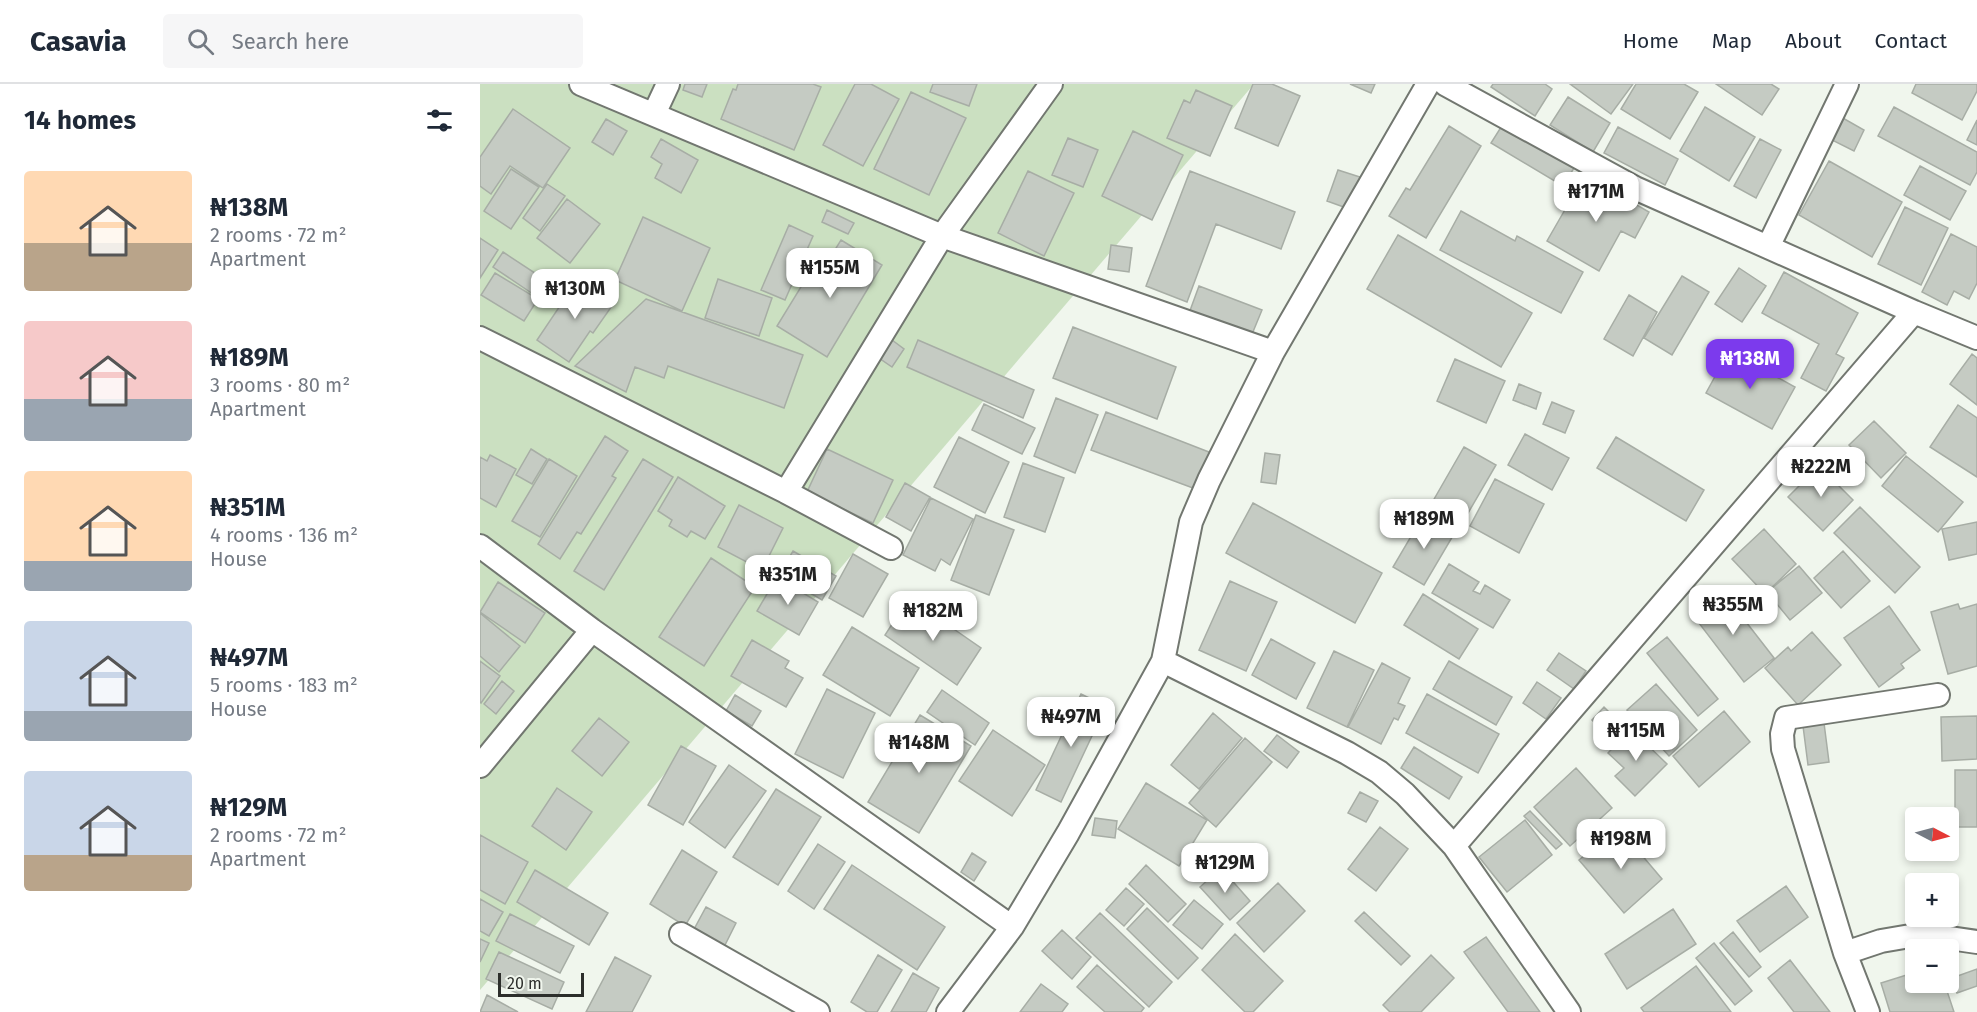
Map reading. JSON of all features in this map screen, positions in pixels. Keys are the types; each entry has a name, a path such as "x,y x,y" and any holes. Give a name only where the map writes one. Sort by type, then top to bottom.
{"street":[{"path":"581,84 942,236 1273,352"},
{"path":"654,114 668,84"},
{"path":"786,492 942,236 1051,84"},
{"path":"948,1012 1012,927 1068,833 1163,661 1191,522 1209,480 1273,352 1428,84"},
{"path":"1445,84 1635,188 1977,338"},
{"path":"1767,247 1847,84"},
{"path":"1454,846 1914,312"},
{"path":"480,338 786,492 891,549"},
{"path":"480,546 592,630 1012,927"},
{"path":"480,766 592,630"},
{"path":"1163,661 1347,753 1378,772 1405,794 1454,846 1569,1012"},
{"path":"1868,1012 1845,953 1783,749 1782,735 1786,718 1938,695"},
{"path":"681,934 818,1012"},
{"path":"1845,953 1881,941 1922,934 1977,942"}],"green space":[{"path":"480,84 1254,84 480,990"}],"building":[{"path":"685,84 707,84 702,97 683,90"},
{"path":"738,84 813,84 821,87 794,150 721,119 733,89 736,90"},
{"path":"855,84 871,84 899,99 863,166 823,145"},
{"path":"933,84 977,84 969,106 930,92"},
{"path":"1253,84 1272,84 1300,96 1278,146 1235,128"},
{"path":"1350,84 1375,84 1371,93"},
{"path":"1493,84 1545,84 1552,89 1535,116 1491,87"},
{"path":"1570,84 1633,84 1611,114"},
{"path":"1636,84 1684,84 1698,92 1670,139 1621,109"},
{"path":"1716,84 1771,84 1779,89 1762,115"},
{"path":"1916,84 1977,84 1977,91 1962,120 1912,93"},
{"path":"1196,90 1232,106 1210,156 1167,138 1184,100 1190,103"},
{"path":"911,92 966,118 929,195 874,169"},
{"path":"1568,97 1610,123 1593,152 1550,125"},
{"path":"1705,107 1755,137 1729,181 1680,151"},
{"path":"1894,107 1977,152 1977,172 1970,185 1878,136"},
{"path":"513,109 570,148 543,188 510,166 491,194 480,186 480,157"},
{"path":"1841,117 1864,130 1854,151 1830,139"},
{"path":"606,119 627,131 613,155 592,142"},
{"path":"1977,120 1977,145 1967,140"},
{"path":"1503,124 1574,168 1563,186 1491,143"},
{"path":"1449,126 1481,146 1426,238 1389,216 1406,188 1410,190"},
{"path":"1618,127 1678,159 1665,185 1604,153"},
{"path":"1133,131 1183,155 1152,220 1102,196"},
{"path":"1068,138 1098,150 1083,187 1052,175"},
{"path":"661,139 698,160 681,193 655,178 662,164 651,157"},
{"path":"1760,139 1781,150 1756,198 1734,186"},
{"path":"1829,161 1902,202 1872,257 1799,215"},
{"path":"1920,166 1966,191 1950,220 1904,195"},
{"path":"511,169 539,187 511,229 484,211"},
{"path":"1338,170 1363,178 1352,210 1327,201"},
{"path":"1028,171 1074,193 1044,256 998,233"},
{"path":"1190,171 1295,212 1281,249 1216,224 1187,302 1146,286"},
{"path":"1585,175 1649,212 1635,238 1621,231 1599,271 1547,241"},
{"path":"547,184 565,196 540,231 523,218"},
{"path":"567,199 600,224 570,263 537,238"},
{"path":"1905,207 1948,228 1921,285 1878,264"},
{"path":"827,210 854,223 848,234 822,222"},
{"path":"1461,211 1515,241 1517,236 1583,272 1561,313 1440,250"},
{"path":"643,217 710,248 682,311 615,280"},
{"path":"789,225 813,236 785,300 761,290"},
{"path":"1951,234 1977,247 1977,283 1969,299 1954,291 1947,305 1922,292"},
{"path":"1398,235 1532,313 1501,367 1367,289"},
{"path":"480,238 498,250 480,278"},
{"path":"841,240 882,265 827,357 777,326 807,277 815,282"},
{"path":"1111,245 1132,248 1129,272 1108,269"},
{"path":"503,252 544,279 533,294 493,267"},
{"path":"1739,268 1766,286 1742,322 1715,304"},
{"path":"1784,272 1858,313 1836,354 1844,358 1826,391 1801,378 1819,344 1762,313"},
{"path":"495,273 538,299 524,321 481,295"},
{"path":"1682,276 1709,292 1672,355 1644,338"},
{"path":"578,279 614,303 593,333 590,331 569,362 537,340"},
{"path":"718,279 772,298 759,336 705,318"},
{"path":"1199,286 1262,310 1250,339 1188,316"},
{"path":"1629,295 1657,312 1633,356 1604,339"},
{"path":"646,299 803,355 784,408 668,366 664,378 635,367 626,392 575,366"},
{"path":"1073,327 1176,367 1157,419 1053,378"},
{"path":"892,340 904,349 892,367 879,358"},
{"path":"918,340 1034,390 1023,418 907,367"},
{"path":"1729,351 1795,387 1772,429 1706,393"},
{"path":"1972,354 1977,358 1977,405 1950,384"},
{"path":"1455,359 1505,381 1486,423 1437,401"},
{"path":"1519,384 1541,393 1536,409 1513,400"},
{"path":"1056,398 1098,415 1075,473 1034,456"},
{"path":"1552,402 1574,411 1565,433 1543,424"},
{"path":"984,404 1035,428 1022,454 972,430"},
{"path":"1958,405 1977,418 1977,477 1930,447"},
{"path":"1106,412 1214,454 1201,491 1091,450"},
{"path":"1874,421 1906,453 1881,478 1849,445"},
{"path":"1525,434 1569,458 1552,490 1508,465"},
{"path":"605,436 628,451 612,476 616,478 581,534 577,532 560,559 538,544"},
{"path":"959,437 1009,462 985,513 934,487"},
{"path":"1616,437 1704,490 1686,521 1597,468"},
{"path":"1464,447 1496,465 1464,520 1433,501"},
{"path":"531,449 547,459 532,484 516,475"},
{"path":"827,449 893,480 873,523 807,492"},
{"path":"1265,453 1280,455 1276,484 1261,482"},
{"path":"490,455 516,469 496,507 480,498 480,457 487,461"},
{"path":"1906,456 1963,502 1938,532 1882,486"},
{"path":"549,459 577,476 540,537 512,521"},
{"path":"643,459 673,477 604,590 574,571"},
{"path":"1023,463 1064,478 1045,532 1004,517"},
{"path":"1819,466 1853,500 1823,531 1788,497"},
{"path":"678,477 725,506 705,539 691,531 687,537 669,526 672,520 658,511"},
{"path":"1495,479 1544,504 1519,553 1470,526"},
{"path":"905,483 930,497 911,531 886,517"},
{"path":"931,498 973,519 950,565 941,559 935,571 903,555"},
{"path":"1253,503 1382,573 1355,623 1226,553"},
{"path":"739,505 783,528 762,570 718,547"},
{"path":"1860,507 1920,567 1895,593 1834,533"},
{"path":"976,515 1014,530 989,595 951,580"},
{"path":"1423,516 1454,534 1424,585 1393,567"},
{"path":"1977,522 1977,554 1949,560 1942,529"},
{"path":"1764,529 1796,564 1765,594 1732,559"},
{"path":"793,551 836,576 822,600 779,575"},
{"path":"1843,551 1870,581 1841,608 1814,578"},
{"path":"853,554 888,574 863,617 829,598"},
{"path":"711,558 755,587 704,666 659,637"},
{"path":"1449,564 1479,582 1473,591 1480,594 1485,585 1510,600 1493,628 1432,593"},
{"path":"1799,566 1822,593 1790,620 1767,592"},
{"path":"777,577 818,602 799,635 757,611"},
{"path":"1230,581 1277,602 1246,671 1199,650"},
{"path":"498,582 545,613 525,643 480,612"},
{"path":"1722,591 1774,658 1744,682 1692,614"},
{"path":"1423,594 1478,629 1459,659 1404,625"},
{"path":"909,598 981,648 957,685 885,635"},
{"path":"1958,604 1960,609 1977,604 1977,666 1948,674 1931,612"},
{"path":"1889,606 1920,650 1901,664 1904,668 1879,687 1844,638"},
{"path":"480,613 520,646 499,672 480,656"},
{"path":"852,627 919,668 890,716 823,675"},
{"path":"1812,632 1841,665 1798,705 1765,668 1788,647 1791,651"},
{"path":"1667,637 1718,699 1698,716 1647,653"},
{"path":"1271,639 1315,663 1296,699 1252,675"},
{"path":"752,640 789,661 785,668 803,678 786,707 731,676"},
{"path":"1334,651 1374,670 1347,727 1307,708"},
{"path":"1559,653 1586,671 1574,689 1547,670"},
{"path":"480,661 500,676 481,703 480,702"},
{"path":"1449,661 1512,697 1496,725 1433,689"},
{"path":"1382,663 1410,678 1398,703 1405,706 1398,720 1394,718 1381,744 1348,727"},
{"path":"502,681 514,691 496,714 484,704"},
{"path":"1537,682 1561,698 1546,719 1523,703"},
{"path":"1656,684 1697,730 1669,756 1627,710"},
{"path":"827,689 875,713 843,778 795,754"},
{"path":"942,690 989,723 975,745 927,712"},
{"path":"1081,694 1106,706 1061,802 1036,790"},
{"path":"1427,694 1499,734 1478,773 1406,733"},
{"path":"735,695 761,711 752,726 726,711"},
{"path":"1604,707 1621,724 1609,737 1592,720"},
{"path":"1724,711 1750,742 1699,787 1673,756"},
{"path":"1213,713 1242,738 1199,789 1171,765"},
{"path":"920,715 971,746 919,833 868,802"},
{"path":"1977,716 1977,759 1942,761 1941,717"},
{"path":"599,718 629,742 602,776 572,751"},
{"path":"1824,723 1829,762 1808,765 1803,726"},
{"path":"1631,729 1667,764 1635,796 1615,776 1624,768 1608,753"},
{"path":"993,730 1045,765 1012,816 959,781"},
{"path":"1277,735 1299,752 1287,768 1264,751"},
{"path":"1245,738 1272,762 1216,827 1189,803"},
{"path":"681,746 716,766 683,825 648,805"},
{"path":"1414,747 1462,777 1449,799 1401,768"},
{"path":"729,765 766,791 725,848 689,822"},
{"path":"1576,768 1612,808 1570,846 1534,807"},
{"path":"1955,770 1977,770 1977,827 1959,827 1959,807 1955,807"},
{"path":"1146,783 1207,820 1179,866 1118,829"},
{"path":"557,788 592,812 566,850 532,826"},
{"path":"776,789 821,817 778,885 733,857"},
{"path":"1360,792 1378,801 1366,822 1348,813"},
{"path":"1530,811 1562,844 1556,849 1524,816"},
{"path":"1095,818 1117,821 1115,838 1092,835"},
{"path":"1525,820 1552,855 1507,892 1479,857"},
{"path":"1380,827 1408,849 1376,891 1348,869"},
{"path":"1618,827 1662,879 1624,913 1579,860"},
{"path":"480,835 528,862 505,904 480,890"},
{"path":"818,844 845,862 814,909 788,891"},
{"path":"682,850 717,872 685,926 650,904"},
{"path":"972,853 986,862 974,881 961,872"},
{"path":"852,865 945,927 917,970 824,909"},
{"path":"1146,865 1186,904 1168,922 1129,884"},
{"path":"1221,868 1250,901 1230,920 1200,887"},
{"path":"535,870 608,913 589,945 517,902"},
{"path":"1278,883 1305,911 1264,952 1237,923"},
{"path":"1786,886 1808,917 1760,952 1737,921"},
{"path":"1126,888 1144,904 1124,926 1106,910"},
{"path":"480,899 503,912 489,936 480,931"},
{"path":"1194,900 1223,924 1202,949 1173,925"},
{"path":"706,907 736,923 723,949 692,933"},
{"path":"1147,908 1198,958 1178,979 1127,929"},
{"path":"1673,909 1696,944 1627,989 1605,954"},
{"path":"1364,912 1410,956 1401,965 1355,921"},
{"path":"1100,913 1172,982 1149,1007 1076,938"},
{"path":"510,914 574,946 560,973 496,941"},
{"path":"1062,930 1091,957 1072,979 1042,951"},
{"path":"1733,932 1761,967 1749,977 1720,943"},
{"path":"1235,934 1283,981 1253,1012 1245,1012 1202,970"},
{"path":"1486,937 1540,1012 1508,1012 1464,952"},
{"path":"480,939 489,943 480,962"},
{"path":"1714,943 1752,991 1735,1005 1696,958"},
{"path":"499,952 564,982 552,1009 486,979"},
{"path":"878,955 902,970 877,1012 867,1012 851,1002"},
{"path":"1431,955 1454,978 1421,1012 1390,1012 1383,1005"},
{"path":"615,957 651,976 632,1012 586,1012"},
{"path":"1790,960 1830,1012 1794,1012 1768,978"},
{"path":"1097,965 1144,1008 1141,1012 1105,1012 1077,987"},
{"path":"1696,966 1731,1012 1644,1012 1641,1008"},
{"path":"1977,969 1977,986 1959,992 1959,975"},
{"path":"913,973 939,988 926,1012 891,1012"},
{"path":"1905,975 1905,993 1948,993 1954,1012 1890,1012 1881,983"},
{"path":"1041,984 1068,1004 1062,1012 1020,1012"},
{"path":"487,995 518,1012 480,1012"}]}
